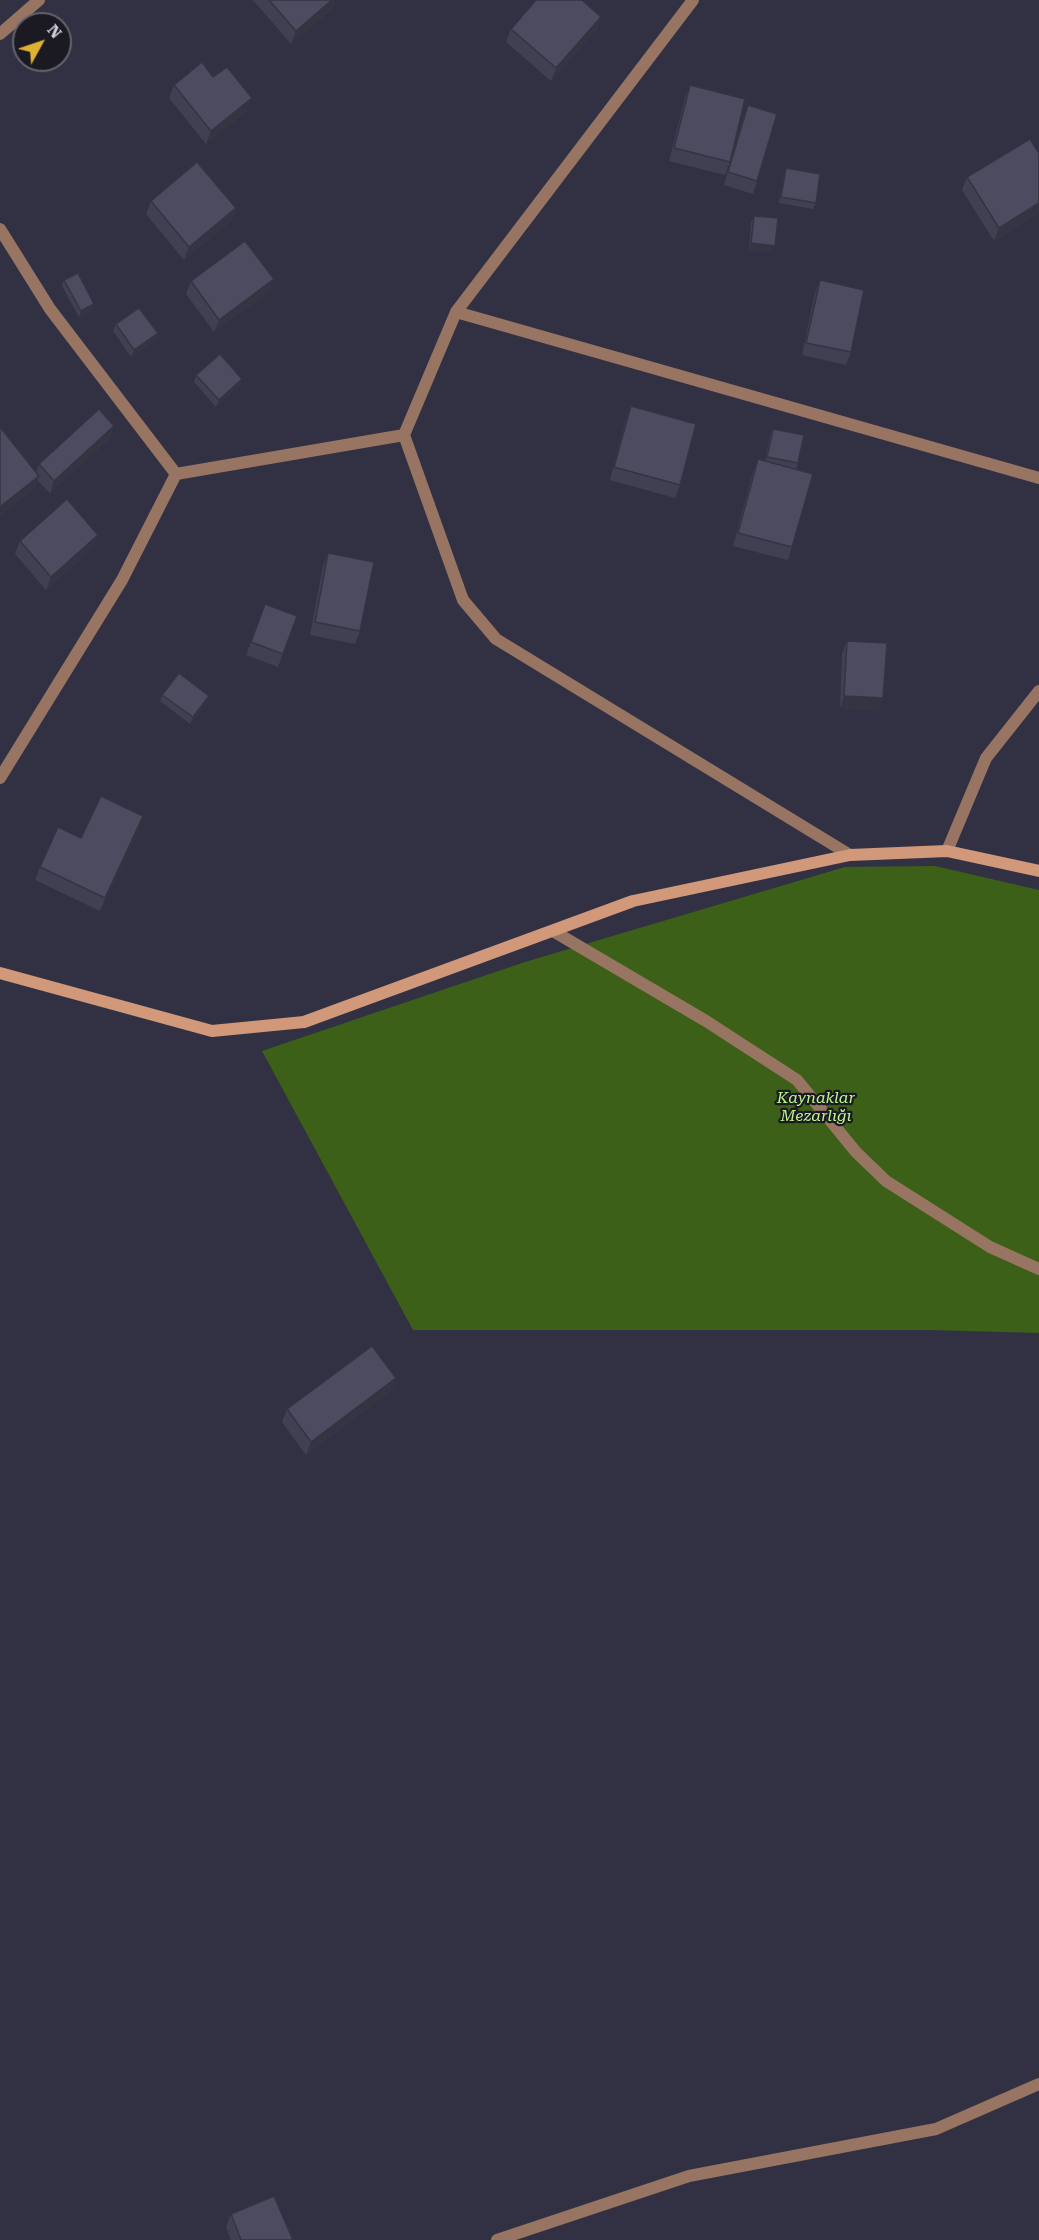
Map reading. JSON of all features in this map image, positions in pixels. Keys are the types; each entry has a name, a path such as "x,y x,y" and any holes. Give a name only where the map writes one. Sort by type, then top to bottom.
{"street":[{"path":"0,34 39,0"},
{"path":"693,0 456,312 404,435 463,600 496,639 850,855"},
{"path":"0,230 50,309 176,474"},
{"path":"456,312 1039,478"},
{"path":"176,474 404,435"},
{"path":"0,778 122,580 176,474"},
{"path":"946,851 986,758 1039,691"},
{"path":"0,973 213,1030 304,1022 633,902 850,855 946,851 1039,871"},
{"path":"553,931 706,1021 797,1080 856,1152 886,1182 990,1247 1039,1269"},
{"path":"497,2240 690,2176 936,2129 1039,2084"}],"green space":[{"name":"Kaynaklar Mezarlığı","path":"935,866 1039,890 1039,1333 929,1330 413,1330 262,1051 525,962 845,867"}],"building":[{"path":"269,0 332,0 296,31"},
{"path":"536,0 582,0 601,17 556,68 511,29"},
{"path":"202,62 213,77 227,67 252,98 211,131 174,85"},
{"path":"690,85 745,99 730,162 674,148"},
{"path":"748,105 777,114 757,181 728,172"},
{"path":"1030,139 1039,153 1039,203 999,228 967,177"},
{"path":"197,162 236,208 189,247 151,201"},
{"path":"786,168 820,174 816,203 781,197"},
{"path":"754,216 778,218 775,246 751,243"},
{"path":"245,241 274,279 219,320 191,281"},
{"path":"78,273 94,304 81,311 64,280"},
{"path":"820,280 864,290 851,352 806,343"},
{"path":"139,308 158,333 134,350 116,324"},
{"path":"220,354 242,379 219,400 196,375"},
{"path":"631,406 696,424 680,485 614,467"},
{"path":"99,409 114,426 54,481 39,464"},
{"path":"0,427 39,476 0,507"},
{"path":"773,429 804,435 798,463 767,457"},
{"path":"758,459 813,474 792,547 738,533"},
{"path":"67,499 98,535 51,577 20,541"},
{"path":"328,553 374,562 360,631 315,622"},
{"path":"265,604 297,616 283,654 251,642"},
{"path":"847,641 887,643 883,698 844,696"},
{"path":"179,673 209,696 193,717 162,695"},
{"path":"101,796 143,816 105,898 40,867 58,827 81,838"},
{"path":"372,1346 396,1378 311,1442 287,1409"},
{"path":"274,2196 293,2240 241,2240 231,2214"}]}
